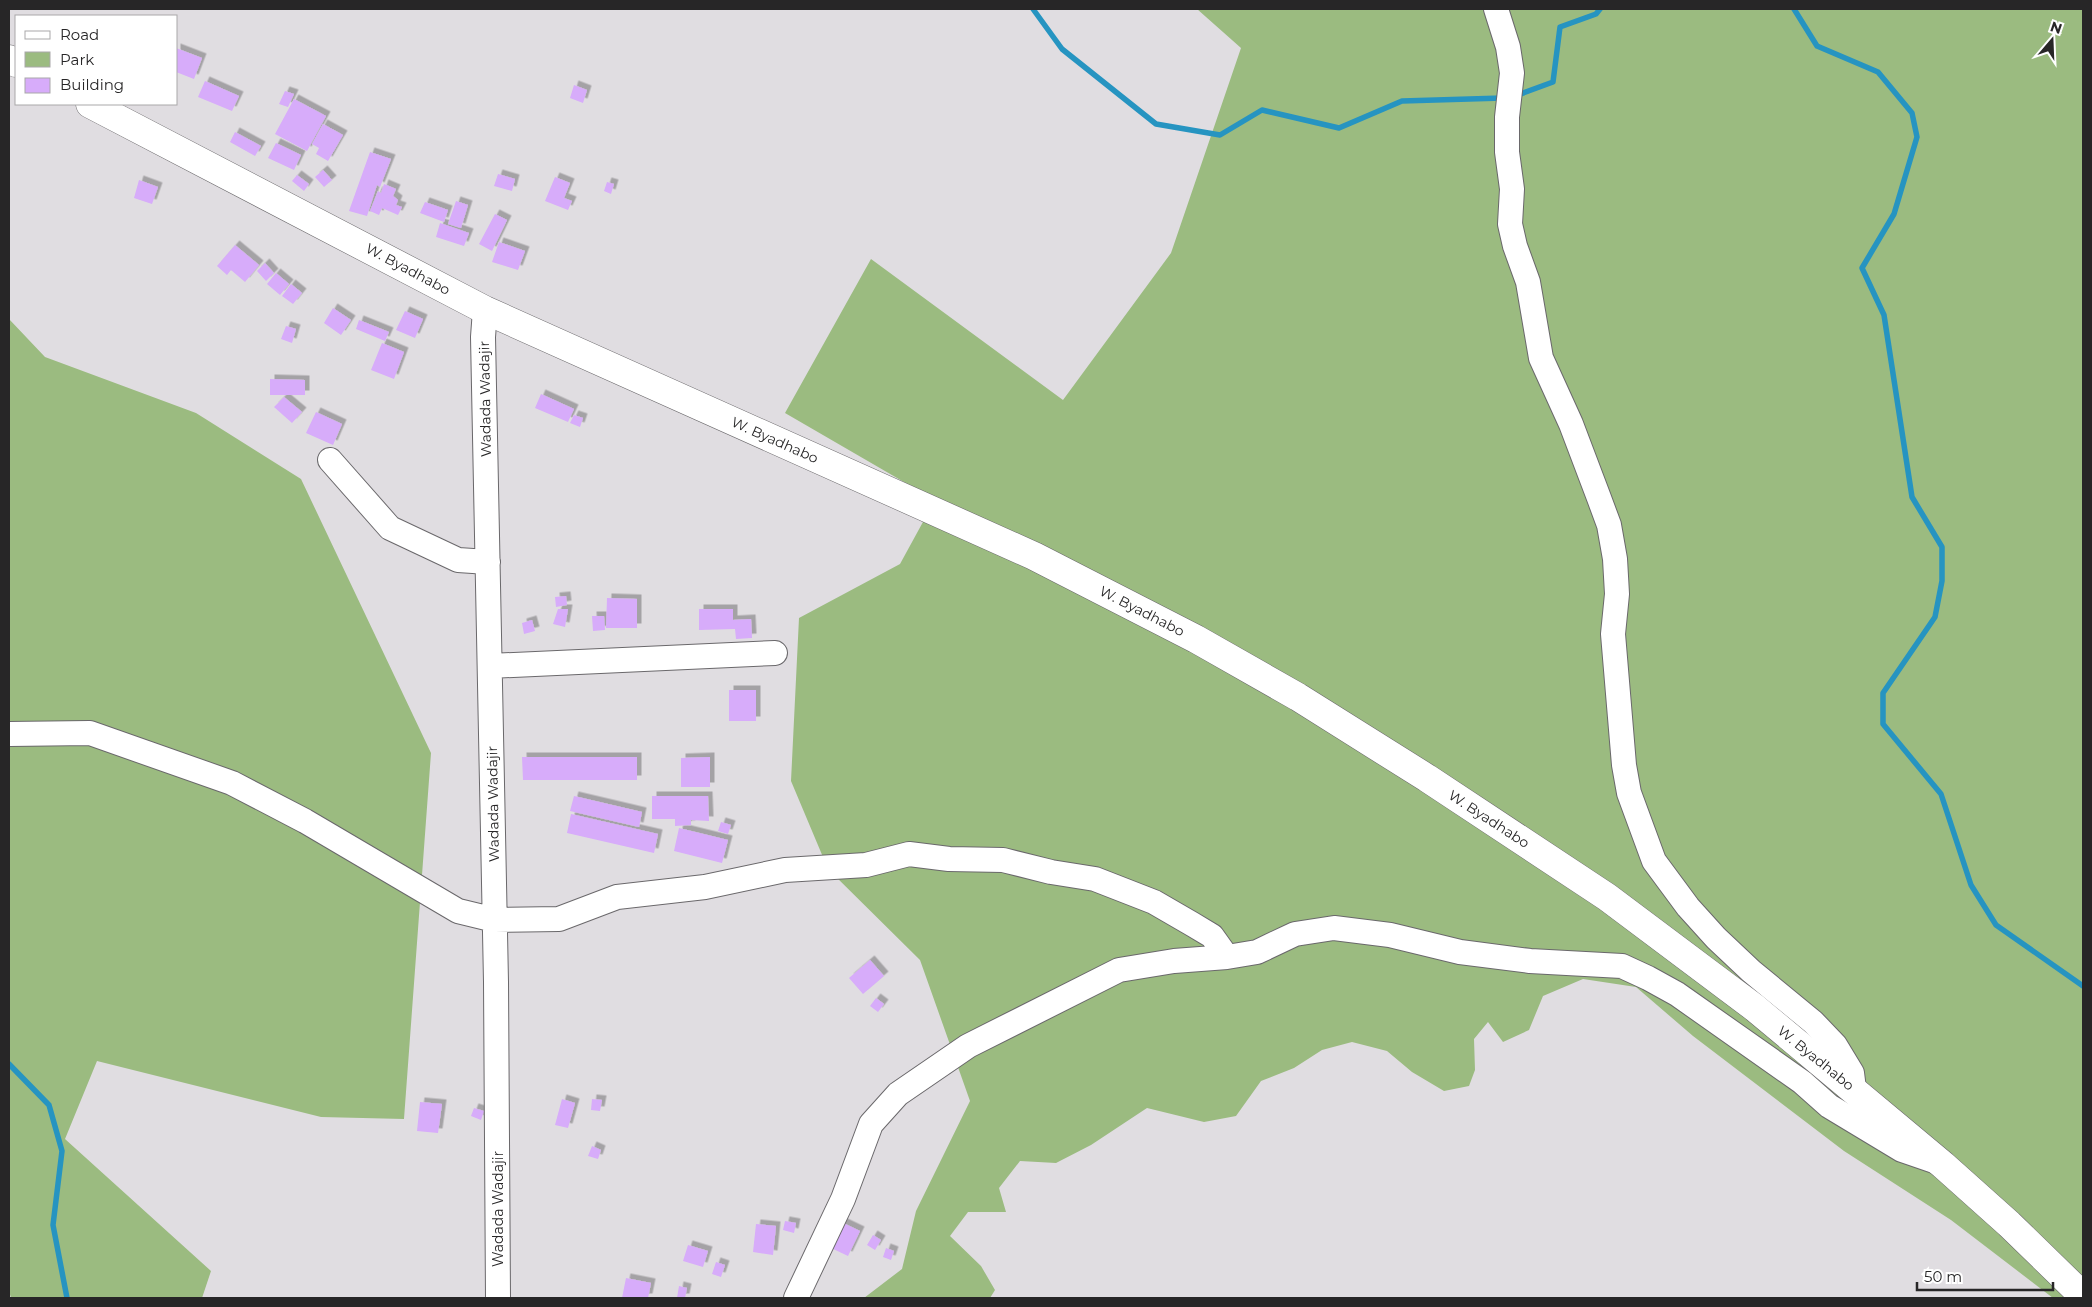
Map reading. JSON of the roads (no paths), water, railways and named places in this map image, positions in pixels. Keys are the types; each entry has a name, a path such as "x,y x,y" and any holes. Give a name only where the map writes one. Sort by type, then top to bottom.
{"main road":[{"name":"W. Byadhabo","path":"92,105 485,310 1034,556 1196,639 1298,697 1427,778 1607,897 1755,1008 1943,1165 2009,1224 2083,1296"}],"street":[{"path":"1496,9 1508,47 1512,73 1507,135 1507,152 1512,189 1510,224 1515,246 1528,282 1541,358 1571,424 1605,516 1615,559 1617,594 1613,634 1624,765 1629,793 1654,861 1688,907 1716,938 1813,1022 1835,1045 1852,1073 1854,1090"},
{"name":"Wadada Wadajir","path":"485,310 483,337 495,920 498,1298"},
{"path":"330,460 390,528 458,560 488,562"},
{"path":"490,666 775,653"},
{"path":"9,734 90,733 204,772 256,794 458,911 495,920 558,919 618,897 705,887 785,870 866,866 909,854 948,859 1003,860 1051,872 1095,879 1154,902 1192,924 1212,936 1226,957"},
{"path":"796,1298 843,1199 871,1124 898,1094 968,1046 1119,970 1174,961 1226,957 1257,952 1295,934 1334,928 1390,934 1460,952 1530,961 1622,966 1677,994 1802,1082 1829,1106 1902,1150 1943,1165"}],"waterway":[{"path":"1033,9 1062,49 1156,124 1220,135 1262,110 1339,128 1402,101 1503,98"},
{"path":"1515,96 1553,82 1560,27 1596,14 1600,9"},
{"path":"1794,9 1817,46 1878,72 1912,113 1917,137 1894,214 1862,268 1884,315 1912,497 1942,547 1942,581 1935,617 1883,693 1883,724 1941,794 1971,885 1996,925 2083,986"},
{"path":"9,1064 49,1105 62,1151 53,1225 67,1298"}]}
